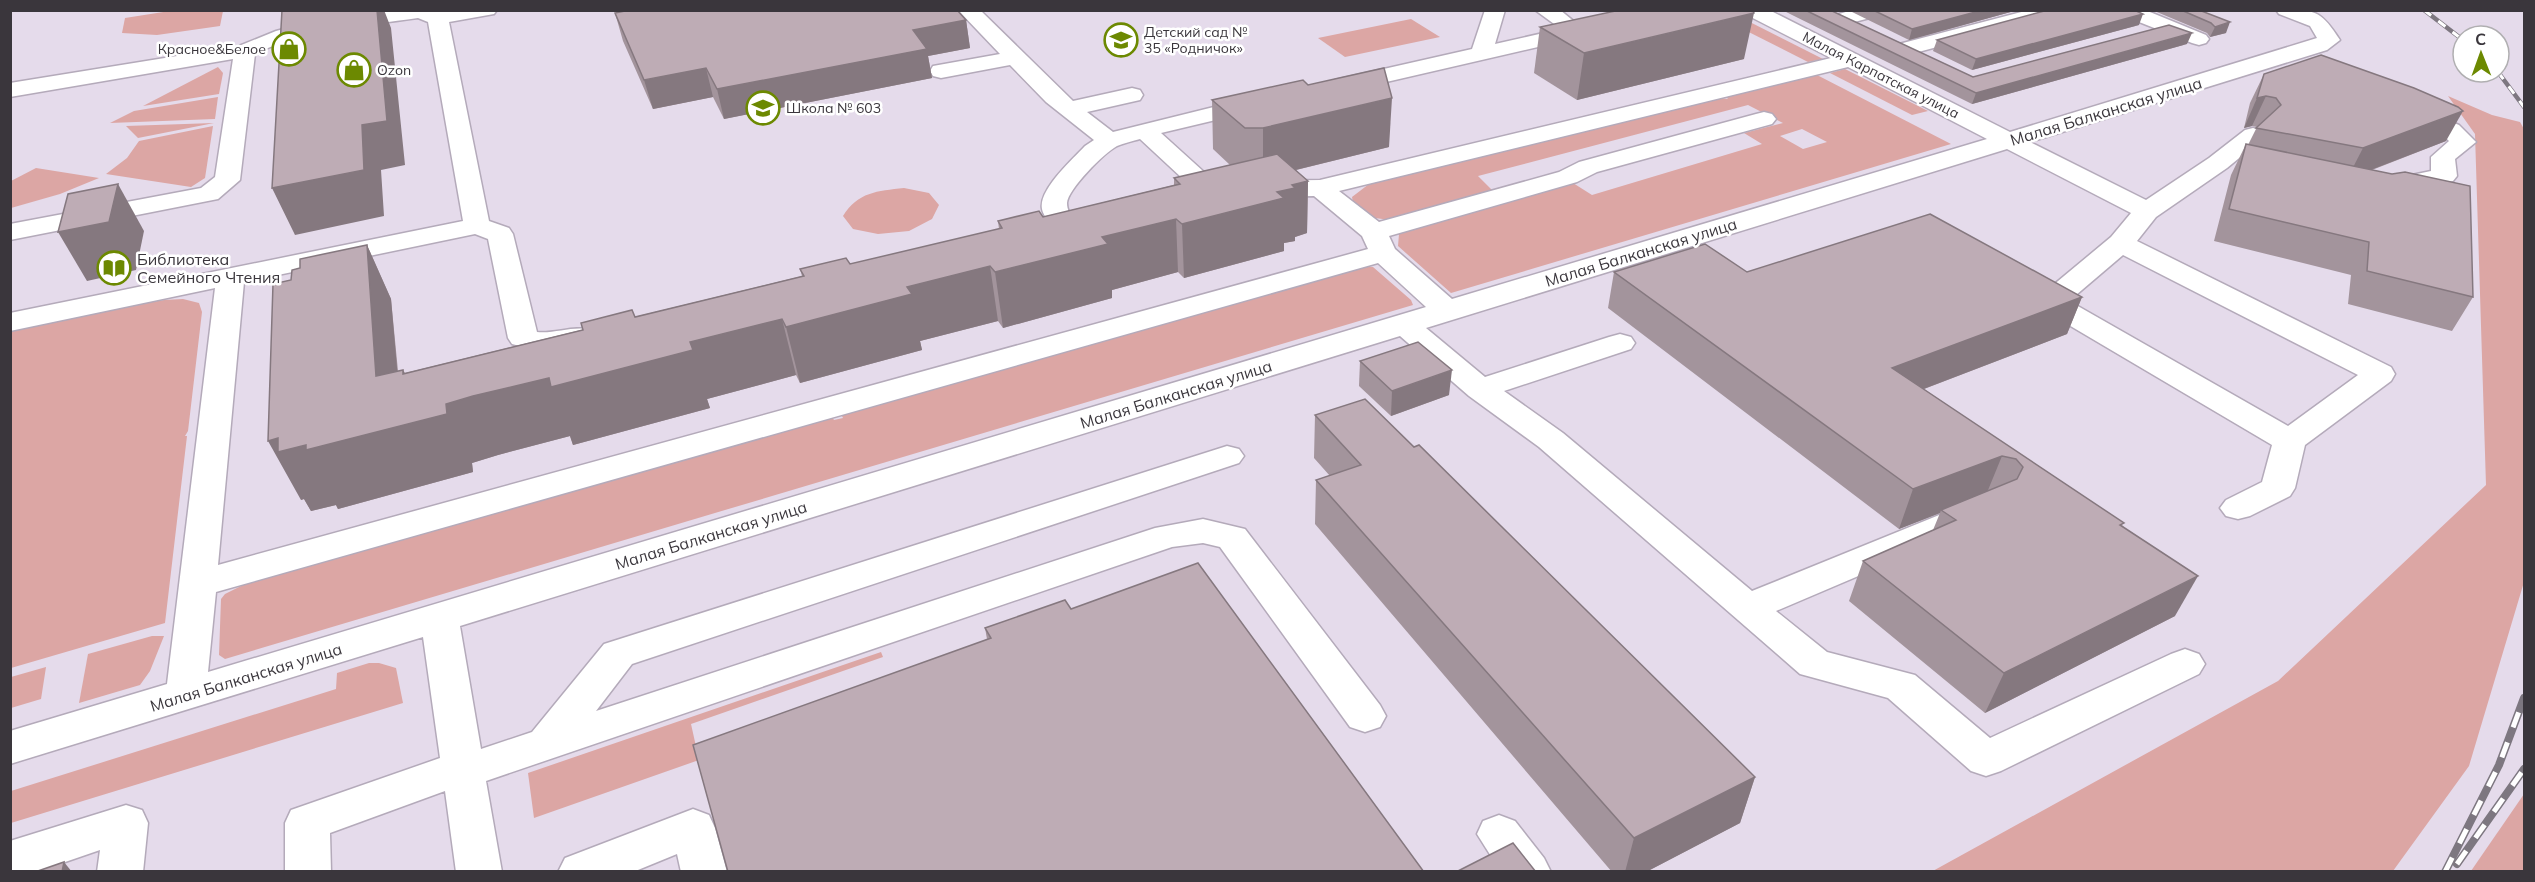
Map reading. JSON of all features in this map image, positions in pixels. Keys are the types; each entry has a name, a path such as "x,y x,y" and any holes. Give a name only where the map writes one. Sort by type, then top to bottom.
{"street":[{"path":"10,90 163,72 244,51 257,43 291,33 425,14 487,10"},
{"path":"968,10 1014,58 1069,109 1109,141"},
{"path":"1481,54 1495,10"},
{"path":"1320,90 1577,32 1545,10"},
{"name":"Малая Карпатская улица","path":"1752,10 2147,211"},
{"path":"1834,15 1878,10"},
{"path":"1907,49 2054,10"},
{"path":"2126,10 2199,39"},
{"path":"2269,10 2324,30"},
{"path":"2286,10 2318,22 2324,30"},
{"path":"425,14 477,226"},
{"path":"1834,15 1939,64"},
{"path":"2131,35 2166,26"},
{"name":"Малая Балканская улица","path":"10,748 2288,56 2326,43 2329,40 2324,30"},
{"path":"10,232 209,194 227,180 244,51"},
{"path":"2288,56 2324,69"},
{"path":"941,71 1014,58"},
{"path":"1177,193 1221,188 1320,188 1851,60"},
{"path":"1919,94 1951,86"},
{"path":"1069,109 1132,95"},
{"path":"2375,195 2385,195 2387,189 2393,186 2445,176 2443,158 2464,142 2451,130 2386,99"},
{"path":"1032,227 1072,218 1055,211 1054,201 1059,190 1094,151 1109,141 1144,130 1276,100"},
{"path":"197,584 1378,242 1568,177 1588,167 1764,119"},
{"path":"1144,130 1221,188"},
{"path":"2253,135 2218,163 2147,211 2121,243 2050,302 2289,441"},
{"path":"2218,163 2252,170"},
{"path":"1320,188 1448,311"},
{"path":"10,322 477,226 500,234 523,338 535,342 555,342 605,330"},
{"path":"1683,240 1711,258"},
{"path":"2121,243 2380,374 2289,441 2278,488 2238,508"},
{"path":"186,695 230,277"},
{"path":"1404,324 1480,389 1551,440 1814,664 1901,686 1986,759 2185,664"},
{"path":"1480,389 1620,343"},
{"path":"546,745 618,654 1227,456"},
{"path":"1749,607 1987,508"},
{"path":"308,872 307,823 1168,536 1203,531 1232,538 1365,716"},
{"path":"439,618 479,872"},
{"path":"10,861 126,823 120,872"},
{"path":"581,872 693,828 704,872"},
{"path":"1499,834 1528,872"}],"shaded area":[{"path":"176,10 223,11 220,26 157,35 122,33 125,18"},
{"path":"1707,11 1728,11 1823,59 1808,62"},
{"path":"1411,19 1440,37 1345,57 1318,38"},
{"path":"218,67 223,73 219,94 143,106"},
{"path":"1845,69 1928,111 1912,115 1830,73"},
{"path":"1817,75 1951,144 1451,293 1398,246 1399,234 1573,183 1592,195 1762,144 1744,133 1783,123 1748,105 1478,176 1493,191 1390,220 1375,218 1353,202 1352,197 1369,184 1721,98 1728,99 1726,97","holes":["1802,129 1827,142 1803,149 1780,136"]},
{"path":"2448,96 2492,115 2520,122 2524,129 2524,582 2469,766 2393,871 1931,872 2278,681 2486,485 2475,134"},
{"path":"218,97 215,119 110,123 134,111"},
{"path":"214,123 138,138 126,126"},
{"path":"213,126 205,178 191,187 106,174 127,158 139,141"},
{"path":"36,168 99,178 60,194 11,208 11,181"},
{"path":"904,188 929,193 939,205 932,219 909,231 878,234 853,229 843,216 862,197"},
{"path":"1363,266 1373,267 1411,300 1413,305 225,659 219,655 221,599 225,594 249,582 832,417 834,420 843,418 841,414"},
{"path":"183,299 199,303 202,312 188,431 185,436 187,436 165,623 11,668 11,330 125,306"},
{"path":"152,636 164,636 150,671 140,685 79,703 88,654"},
{"path":"881,652 883,657 691,724 699,760 534,818 528,773"},
{"path":"369,663 379,663 396,668 403,703 11,823 11,791 336,689 337,673"},
{"path":"46,667 41,699 11,708 11,677"},
{"path":"2524,794 2524,871 2471,871"}],"building":[{"path":"282,10 377,10 387,121 362,125 364,170 272,188"},
{"path":"630,10 957,10 966,20 913,30 927,49 717,89 706,68 644,80 615,13"},
{"path":"1620,10 1753,10 1754,13 1584,53 1540,27"},
{"path":"1805,10 1830,10 1973,77 2169,25 2192,33 1976,93"},
{"path":"1873,10 1983,10 1912,29"},
{"path":"2048,10 2134,10 2143,14 1976,59 1937,40"},
{"path":"2181,10 2199,10 2230,22 2215,27"},
{"path":"2321,55 2414,88 2463,111 2363,148 2256,128 2281,105 2276,98 2266,96 2257,98 2264,74"},
{"path":"1384,68 1392,98 1263,128 1245,128 1212,100 1303,80 1308,85"},
{"path":"2246,144 2392,174 2405,172 2470,186 2473,297 2367,271 2369,242 2229,209"},
{"path":"1277,154 1308,181 1292,185 1295,188 1277,192 1284,198 1182,224 1176,219 1102,237 1108,244 995,272 990,266 907,287 912,294 786,327 782,319 690,342 693,350 551,387 549,378 473,396 446,404 447,414 306,450 306,445 278,452 278,438 268,441 273,284 291,280 292,270 300,268 300,259 367,245 376,376 403,370 403,374 583,330 581,323 632,310 635,317 804,276 800,269 846,258 850,264 1002,228 998,221 1039,211 1043,217 1180,184 1174,178"},
{"path":"118,184 109,222 58,232 68,194"},
{"path":"1930,214 2082,297 1892,368 2124,523 2120,525 2198,576 2004,673 1863,561 1956,520 1941,510 2017,479 2023,467 2016,459 2002,456 1913,489 1614,272 1705,244 1747,272"},
{"path":"1418,342 1452,370 1392,391 1360,361"},
{"path":"1365,399 1414,447 1419,445 1755,777 1634,838 1316,480 1361,465 1315,415"},
{"path":"1198,563 1424,872 728,872 693,745 991,638 985,628 1065,600 1071,609"},
{"path":"1513,843 1536,872 1456,872"},
{"path":"64,862 62,872 35,872"}],"railway":[{"path":"2424,10 2451,31"},
{"path":"2507,84 2524,107"},
{"path":"2445,872 2499,765 2524,698"},
{"path":"2457,864 2524,769"}],"place":[{"name":"Детский сад № 35 «Родничок»","path":"1121,40"},
{"name":"Красное&Белое","path":"289,49"},
{"name":"Ozon","path":"354,70"},
{"name":"Школа № 603","path":"763,108"},
{"name":"Библиотека Семейного Чтения","path":"114,268"}]}
